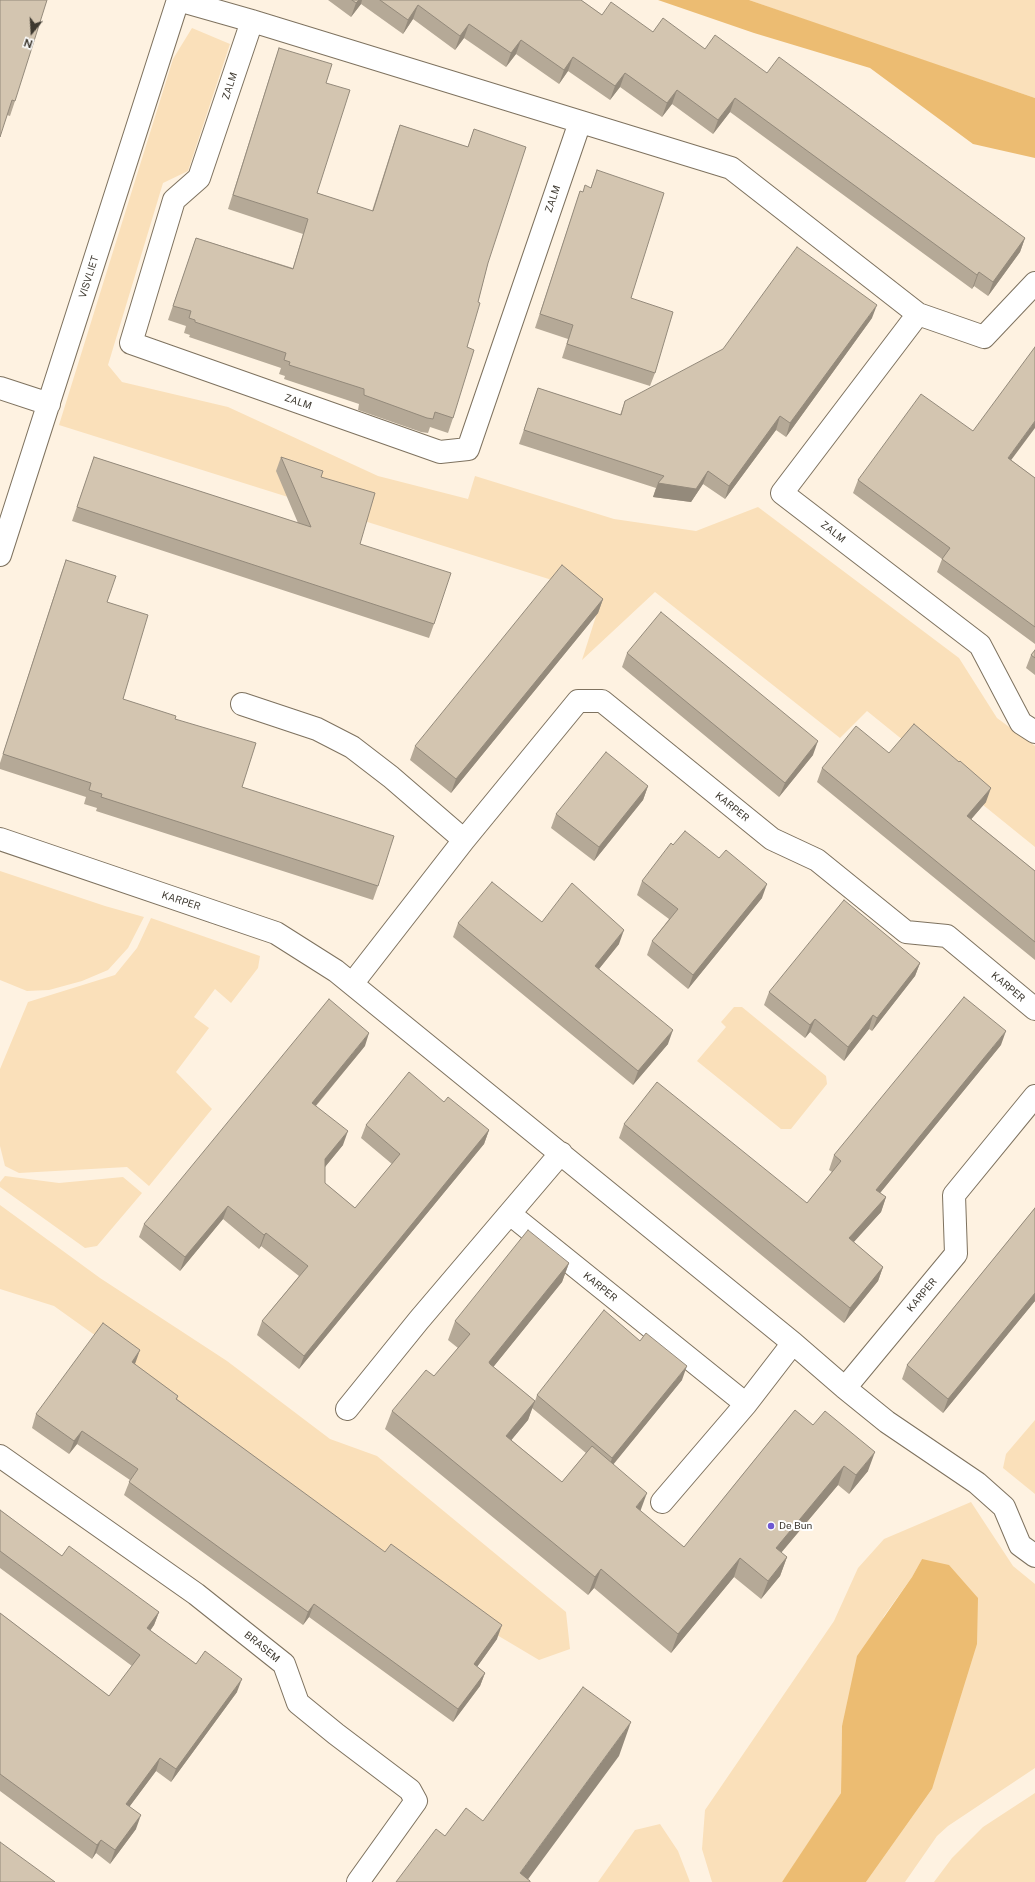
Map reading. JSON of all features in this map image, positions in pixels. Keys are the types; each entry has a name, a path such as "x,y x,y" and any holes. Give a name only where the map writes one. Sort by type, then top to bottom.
{"street":[{"path":"178,0 252,20 731,168 918,314 984,337 1035,283"},
{"name":"VISVLIET","path":"0,555 178,0"},
{"name":"ZALM","path":"252,20 199,178 174,200 131,343 440,452 468,449 580,122"},
{"name":"ZALM","path":"918,314 782,493 980,645 1021,723 1035,732"},
{"path":"0,388 49,404"},
{"name":"KARPER","path":"352,984 464,840 578,701 602,701 772,839 818,860 906,932 947,936 1035,1009"},
{"path":"242,704 317,730 352,747 391,777 464,840"},
{"name":"KARPER","path":"0,839 276,933 336,971 561,1153 887,1422 977,1483 1004,1507 1020,1545 1035,1556"},
{"name":"KARPER","path":"845,1388 956,1254 954,1195 1035,1096"},
{"path":"347,1409 419,1320 561,1153"},
{"name":"KARPER","path":"510,1214 746,1404"},
{"path":"662,1502 746,1404 793,1343"},
{"name":"BRASEM","path":"0,1456 196,1594 284,1664 298,1703 410,1790 416,1801 358,1882"}],"shaded area":[{"path":"658,0 749,0 1035,98 1035,158 973,144 870,68 754,33"},
{"path":"749,0 1035,0 1035,98 851,36"},
{"path":"192,28 230,44 188,171 163,183 108,365 122,382 228,407 378,476 468,499 475,476 614,519 696,531 758,507 959,658 997,718 1035,746 1035,847 867,711 840,738 655,592 582,660 596,616 552,580 59,425 173,59"},
{"path":"0,871 105,906 144,917 128,948 108,970 82,981 49,990 27,991 0,980"},
{"path":"151,918 260,956 258,968 231,1003 215,989 194,1017 209,1028 176,1072 212,1109 149,1186 127,1167 19,1173 5,1166 0,1146 0,1069 28,1002 115,975 137,948"},
{"path":"734,1007 742,1007 826,1076 827,1084 791,1129 781,1129 697,1061 726,1027 721,1022"},
{"path":"5,1176 59,1183 123,1177 142,1193 97,1246 85,1248 0,1187 0,1182"},
{"path":"0,1205 100,1278 227,1361 330,1439 377,1456 566,1612 570,1649 539,1660 460,1613 139,1375 103,1341 54,1306 0,1289"},
{"path":"1035,1420 1035,1494 1003,1468 1006,1454"},
{"path":"971,1502 1013,1566 1035,1584 1035,1768 948,1826 937,1836 905,1882 866,1882 932,1789 922,1559 912,1577 884,1616 842,1726 841,1793 793,1867 782,1882 712,1882 702,1849 705,1810 834,1621 858,1568 884,1539"},
{"path":"922,1559 949,1565 978,1598 977,1644 932,1789 866,1882 782,1882 841,1793 842,1726 857,1656 912,1577"},
{"path":"1035,1793 1035,1882 934,1882 952,1858 983,1827"},
{"path":"660,1824 678,1851 690,1882 598,1882 635,1830"}],"building":[{"path":"0,0 47,0 15,101 12,100 0,137"},
{"path":"352,0 359,0 356,3"},
{"path":"380,0 581,0 602,15 611,2 653,32 663,18 705,49 715,35 767,73 779,57 1025,238 993,282 979,272 977,275 735,98 718,120 677,90 667,103 625,73 615,86 573,57 564,70 521,40 511,53 469,24 460,36 418,5 408,20"},
{"path":"279,48 332,64 326,83 350,90 317,193 373,211 400,125 468,147 474,129 526,147 488,263 478,302 480,303 467,347 474,350 453,418 435,412 433,419 427,418 364,395 364,389 289,365 290,362 284,360 286,353 195,322 195,320 189,318 191,311 173,306 196,238 293,269 308,219 233,195"},
{"path":"597,170 664,193 631,298 673,312 655,373 567,344 573,325 540,314 580,191 583,192 585,185 591,188"},
{"path":"797,247 877,305 790,423 780,416 729,486 708,471 696,489 658,483 664,476 524,430 538,388 621,415 625,401 723,349"},
{"path":"1035,347 1035,421 1008,458 1035,478 1035,627 942,559 950,548 858,480 921,394 973,431"},
{"path":"94,457 311,527 281,457 323,471 321,477 375,493 360,544 451,573 434,624 77,507"},
{"path":"66,560 116,576 107,602 148,615 123,699 176,716 175,719 256,743 242,787 394,836 378,886 101,797 102,794 89,790 91,783 3,754"},
{"path":"562,565 603,599 456,779 415,746"},
{"path":"661,612 818,741 785,783 627,653"},
{"path":"1035,650 1035,658 1031,655"},
{"path":"914,724 991,788 967,816 1035,871 1035,942 822,768 856,726 889,753"},
{"path":"606,752 648,786 599,847 556,814"},
{"path":"685,831 719,858 726,850 767,884 693,975 652,941 678,909 642,881 671,843 673,845"},
{"path":"492,882 542,922 572,883 624,930 595,966 673,1030 638,1071 458,923"},
{"path":"844,900 920,963 877,1018 873,1015 848,1047 815,1019 810,1025 769,992"},
{"path":"964,997 1006,1031 876,1190 886,1197 849,1238 883,1267 850,1308 624,1124 657,1082 807,1203 841,1161 834,1155"},
{"path":"329,999 369,1033 312,1103 348,1131 325,1159 325,1183 355,1208 400,1154 366,1125 409,1072 444,1102 448,1097 489,1130 304,1356 262,1321 308,1266 266,1233 264,1235 228,1206 185,1257 144,1224"},
{"path":"1035,1208 1035,1293 948,1399 907,1365"},
{"path":"528,1230 569,1263 489,1362 535,1401 506,1436 562,1482 592,1446 647,1493 636,1507 684,1547 795,1410 813,1425 825,1411 875,1452 856,1475 844,1466 776,1548 787,1557 768,1581 740,1558 678,1634 601,1569 595,1577 392,1411 426,1370 434,1376 470,1334 455,1321"},
{"path":"604,1310 640,1341 646,1333 687,1366 612,1458 537,1395"},
{"path":"103,1323 140,1350 132,1362 178,1396 176,1399 385,1552 391,1544 502,1625 474,1664 485,1673 458,1709 314,1604 308,1612 129,1482 138,1469 82,1431 74,1441 36,1414"},
{"path":"0,1510 62,1556 69,1546 159,1612 147,1628 196,1664 205,1651 242,1679 176,1769 160,1758 126,1804 141,1815 115,1850 101,1840 97,1845 0,1774 0,1613 109,1696 140,1655 0,1551"},
{"path":"583,1687 631,1722 520,1873 530,1882 396,1882 436,1829 445,1836 466,1808 483,1821"},
{"path":"0,1842 55,1882 0,1882"}],"place":[{"name":"De Bun","path":"771,1526"}]}
